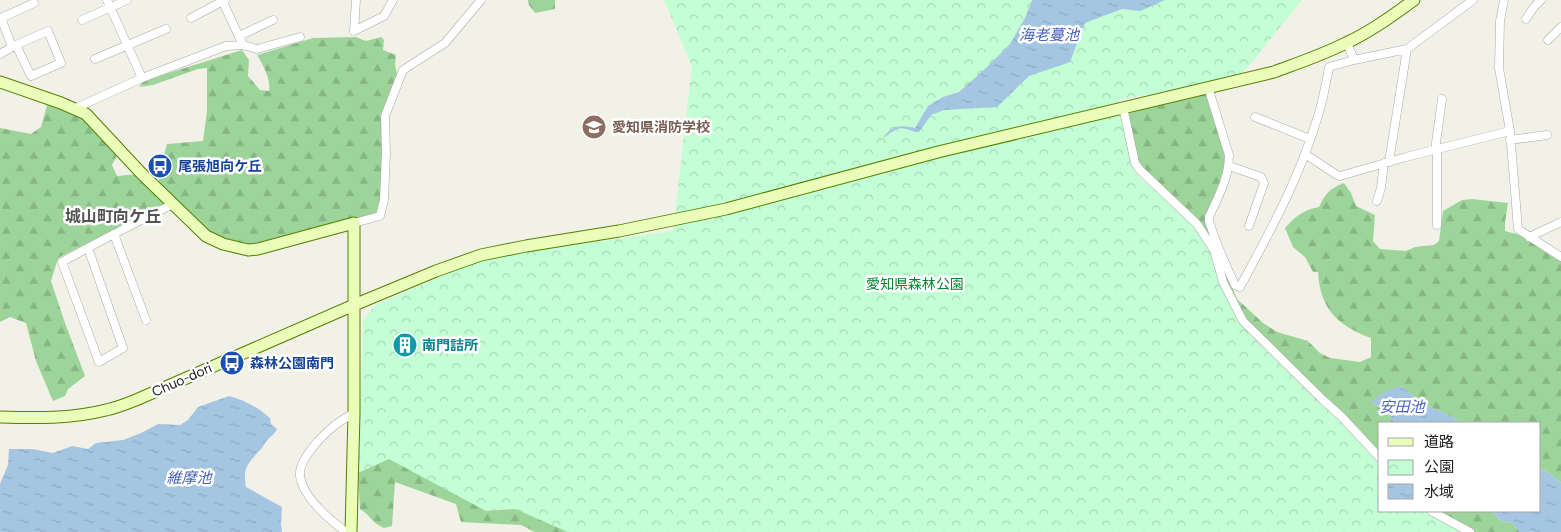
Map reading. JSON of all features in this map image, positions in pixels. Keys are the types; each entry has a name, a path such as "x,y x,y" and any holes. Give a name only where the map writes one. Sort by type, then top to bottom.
{"street":[{"path":"82,20 109,4 127,0"},
{"path":"191,18 223,0 243,45"},
{"path":"356,0 354,31 384,16 393,0"},
{"path":"0,74 2,79 0,82 86,114 206,236 223,244 248,250 258,249 380,216 384,192 386,154 385,116 403,70 445,43 481,0"},
{"name":"Chuo-dori","path":"0,417 54,417 106,410 136,400 354,305 436,271 481,255 619,231 726,209 938,152 1274,72 1311,59 1347,43 1386,20 1414,0"},
{"path":"1123,107 1135,163 1197,224 1216,249 1235,285 1240,287 1286,199 1305,154 1318,116 1329,68 1354,60 1407,49 1473,0"},
{"path":"1504,0 1500,21 1499,68 1510,135 1518,229 1561,257"},
{"path":"1526,18 1541,0"},
{"path":"0,54 16,45 48,31 60,63 31,76 16,45 11,44 0,18 34,3"},
{"path":"109,4 126,46 142,78"},
{"path":"239,36 272,20"},
{"path":"1548,40 1561,27"},
{"path":"95,59 166,29"},
{"path":"74,109 142,78 226,46 243,45 257,49 300,37"},
{"path":"1347,43 1354,60"},
{"path":"1377,202 1407,49"},
{"path":"1208,87 1229,155 1226,179 1209,217 1223,282 1243,321 1256,336 1340,416 1378,456"},
{"path":"1437,225 1436,150 1442,99"},
{"path":"1255,117 1310,138"},
{"path":"1305,154 1340,176 1436,150 1510,135 1547,135"},
{"path":"1229,166 1262,177 1264,183 1248,226"},
{"path":"88,248 123,348 99,362 62,262 88,248 114,234 173,204"},
{"path":"1529,237 1561,222"},
{"path":"351,532 354,413 354,224"},
{"path":"114,234 146,320"},
{"path":"346,532 323,512 308,495 299,474 303,462 316,444 334,425 354,413"},
{"path":"1433,512 1470,532"}],"green space":[{"path":"528,0 555,0 555,9 535,13"},
{"name":"愛知県森林公園","path":"664,0 1302,0 1239,78 1118,100 1119,112 1127,133 1133,168 1140,178 1184,215 1196,228 1212,251 1220,281 1235,314 1250,335 1378,458 1378,512 1426,512 1464,532 568,532 515,509 486,511 389,459 358,473 363,321 374,306 479,260 673,231 692,66"},
{"path":"356,37 366,41 381,37 384,40 383,50 396,55 395,65 398,78 384,116 383,200 378,215 247,248 209,233 159,184 159,172 167,144 203,141 207,111 207,68 198,69 153,85 139,87 143,81 242,50 249,60 248,76 260,90 269,91 268,77 257,55 313,38"},
{"path":"1204,92 1208,96 1226,147 1227,170 1207,218 1212,240 1195,216 1141,167 1136,155 1127,114"},
{"path":"47,105 67,108 85,117 118,154 112,165 117,176 138,174 165,204 58,258 51,281 85,376 68,389 65,396 53,401 36,361 26,323 10,317 0,322 0,128 31,134 41,127"},
{"path":"1344,183 1351,193 1356,206 1375,215 1373,241 1380,249 1406,251 1415,247 1434,245 1439,241 1443,211 1462,200 1472,199 1508,203 1505,231 1541,241 1561,252 1561,483 1541,469 1541,422 1458,422 1453,417 1425,405 1401,386 1382,394 1372,402 1395,422 1378,422 1378,452 1243,318 1227,286 1221,259 1237,299 1263,323 1277,332 1308,341 1320,353 1330,358 1360,362 1371,357 1371,338 1349,328 1333,314 1322,296 1318,272 1313,272 1305,257 1293,247 1285,228 1300,214 1319,207 1328,192"},
{"path":"375,405 727,532 535,532 521,525 461,522 456,504 395,482 392,526 384,528 360,509 358,473 360,414"},
{"path":"1438,512 1492,512 1501,521 1512,523 1520,532 1475,532"}],"water":[{"name":"海老蔓池","path":"1032,0 1165,0 1140,11 1122,9 1085,23 1070,62 1029,76 997,107 944,110 931,115 919,132 902,128 883,138 897,127 915,128 928,106 943,97 959,92 986,68 1010,44 1025,18"},
{"name":"安田池","path":"1401,386 1425,405 1453,417 1458,422 1395,422 1381,408 1370,402 1388,390"},
{"name":"維摩池","path":"229,396 246,402 260,410 270,418 271,424 277,429 253,457 246,470 245,480 246,487 282,507 282,532 0,532 0,484 8,465 9,449 32,449 53,453 72,446 88,449 96,443 123,440 158,424 180,425 188,420 198,407"},
{"path":"1541,469 1561,483 1561,532 1520,532 1512,523 1501,521 1492,512 1541,512"}],"place":[{"name":"愛知県消防学校","path":"594,127"},
{"name":"尾張旭向ケ丘","path":"160,166"},
{"name":"南門詰所","path":"405,345"},
{"name":"森林公園南門","path":"232,363"}],"district":[{"name":"城山町向ケ丘","path":"113,216"}]}
